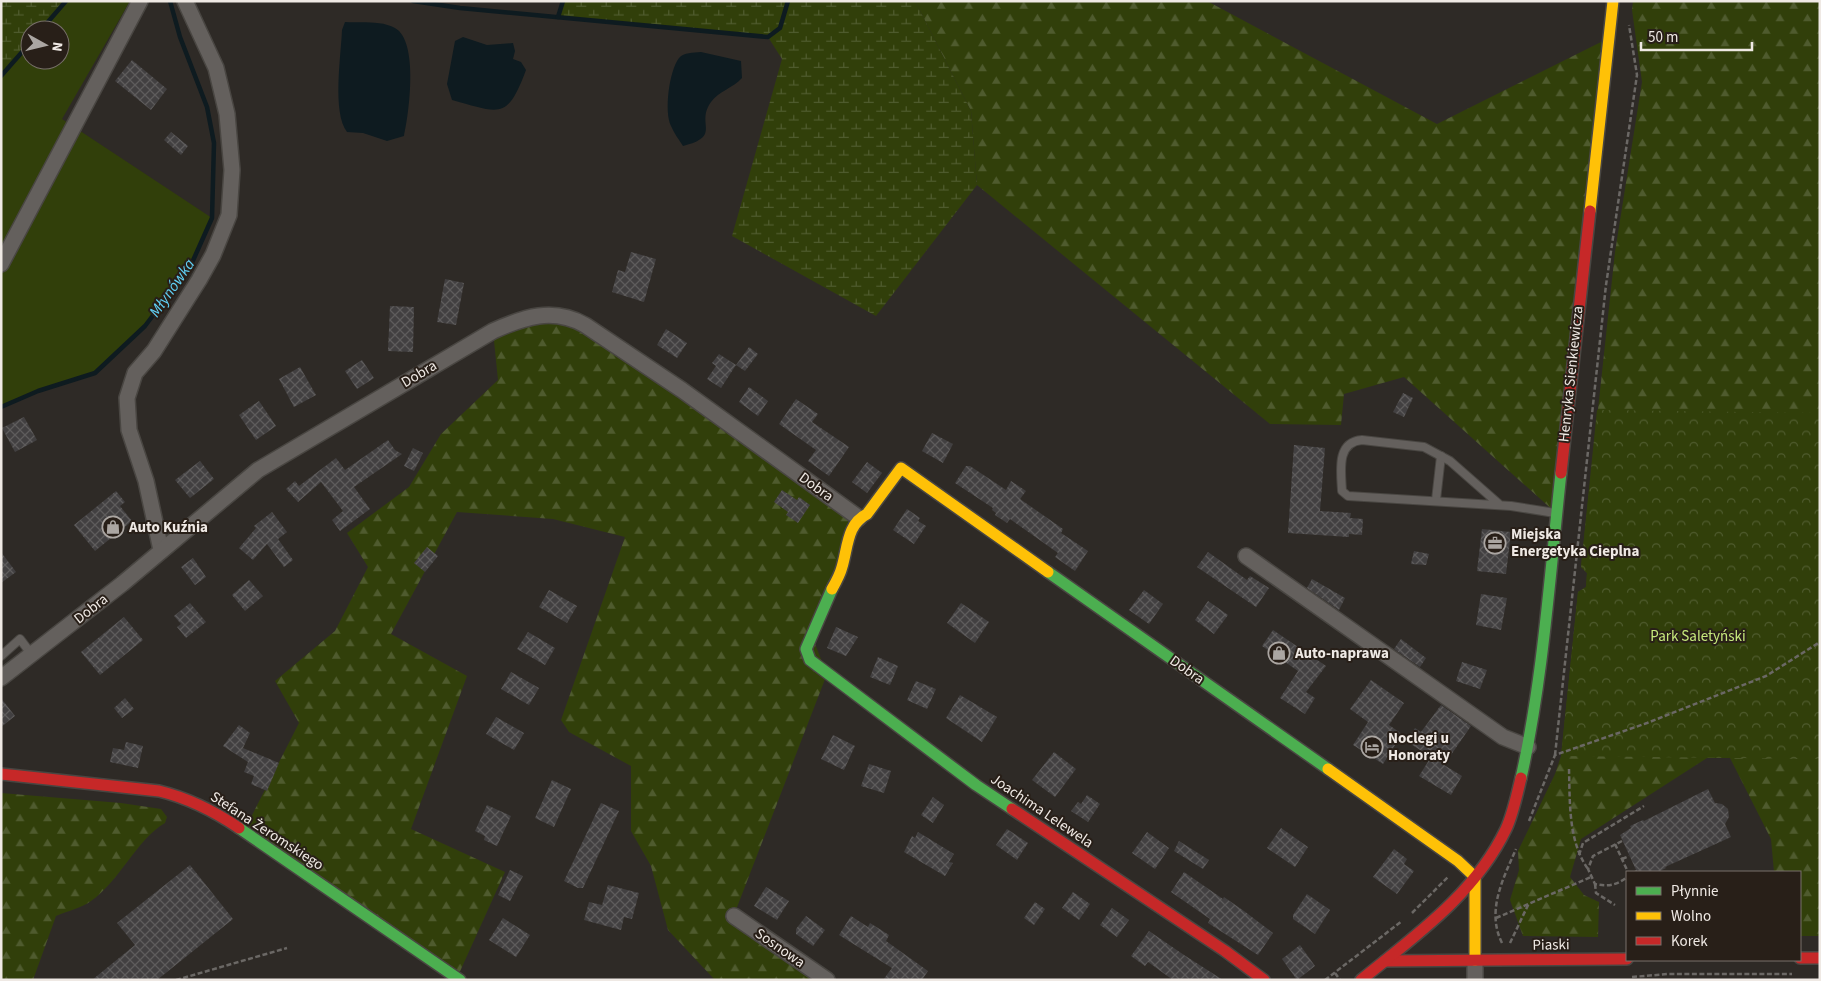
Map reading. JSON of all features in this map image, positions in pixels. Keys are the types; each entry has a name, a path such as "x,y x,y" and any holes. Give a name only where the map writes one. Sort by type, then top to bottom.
{"street":[{"path":"1,264 140,1"},
{"path":"161,550 146,481 129,430 127,398 134,373 154,351 199,280 212,255 229,215 232,170 227,114 216,68 185,1"},
{"name":"Henryka Sienkiewicza","path":"1361,980 1446,910 1475,877 1506,829 1528,747 1613,1"},
{"name":"Dobra","path":"1,678 122,584 258,470 493,331 526,317 557,314 572,318 585,325 682,390 859,518"},
{"name":"Dobra","path":"810,660 806,649 811,634 842,569 851,529 859,518 867,514 901,468 1458,861 1475,877"},
{"path":"1246,556 1503,737 1528,747"},
{"name":"Joachima Lelewela","path":"810,660 976,785 1225,951 1264,980"},
{"name":"Stefana Żeromskiego","path":"1,774 129,786 181,796 195,802 222,816 460,980"},
{"path":"1475,877 1475,980"},
{"name":"Sosnowa","path":"734,916 826,980"},
{"name":"Piaski","path":"1414,937 1432,947 1475,960"},
{"path":"1801,958 1820,958"},
{"name":"Piaski","path":"1385,961 1626,959"}],"lane":[{"path":"1500,506 1450,461 1424,447 1362,440 1353,441 1347,445 1344,452 1342,491 1348,496 1436,500 1556,513"},
{"path":"1436,500 1441,456"},
{"path":"1,656 20,638 32,654"}],"path":[{"path":"1526,826 1555,755 1606,285 1637,75 1629,23"},
{"path":"1555,755 1647,723 1766,676 1820,642"},
{"path":"1569,769 1571,819 1579,856 1595,884 1596,893 1615,905"},
{"path":"1579,856 1584,843 1644,806"},
{"path":"1588,869 1593,856 1622,841"},
{"path":"1519,842 1497,895 1496,918 1496,931 1504,948 1519,944"},
{"path":"1615,844 1628,871"},
{"path":"1622,860 1630,856"},
{"path":"1325,980 1410,915 1446,881 1458,861"},
{"path":"1496,918 1591,877"},
{"path":"1595,884 1607,886 1626,877"},
{"path":"1510,945 1510,939 1529,903"},
{"path":"176,980 287,948"},
{"path":"1334,973 1340,980"},
{"path":"1629,977 1668,974 1801,974"}],"green space":[{"path":"1,1 66,1 50,20 20,20 20,54 1,76"},
{"path":"66,1 130,1 62,119 212,218 191,265 145,326 95,373 38,391 1,407 1,76 20,54 20,70 70,70 70,20 50,20"},
{"path":"563,1 915,1 971,111 977,185 876,316 732,236 782,59 768,37 558,17"},
{"path":"915,1 1207,1 1437,124 1609,38 1556,513 1404,377 1344,394 1341,425 1270,424 977,185 971,111"},
{"path":"1633,1 1820,1 1820,936 1801,936 1801,871 1774,871 1771,839 1730,758 1707,758 1581,839 1570,877 1584,895 1599,902 1598,937 1523,936 1510,900 1519,870 1518,851 1555,774 1561,756 1578,592 1586,587 1587,573 1581,567 1615,252 1642,82 1632,10"},
{"path":"557,315 859,518 811,634 827,674 734,915 816,980 715,980 668,930 651,866 631,831 631,766 569,732 561,720 625,537 553,519 457,512 391,634 467,676 411,829 505,872 457,978 244,831 299,723 275,681 335,631 368,567 347,533 409,487 441,434 498,380 493,331"},
{"name":"Park Saletyński","path":"1597,410 1820,413 1820,759 1561,756 1578,592 1586,587 1587,573 1581,567"},
{"path":"1,793 121,803 161,809 167,817 165,823 146,839 101,893 83,906 56,916 33,980 1,980"}],"shaded area":[{"path":"345,22 370,22 389,25 402,35 410,62 410,96 404,136 387,141 363,133 347,132 342,123 339,98 339,68 342,30"},
{"path":"463,37 487,45 513,43 515,51 513,59 521,62 526,70 513,98 507,105 500,109 491,110 452,100 447,84 455,41"},
{"path":"701,52 741,61 742,78 711,102 707,110 706,128 702,138 683,146 669,120 670,82 675,64 681,56"}],"building":[{"path":"132,60 167,89 151,110 115,81"},
{"path":"171,132 188,146 181,155 164,140"},
{"path":"631,252 656,259 644,302 612,292 618,270 625,272"},
{"path":"445,279 464,283 456,325 437,322"},
{"path":"390,306 414,307 413,352 388,351"},
{"path":"666,329 687,343 677,358 657,345"},
{"path":"749,347 758,354 745,371 736,365"},
{"path":"719,354 736,365 721,388 707,379 716,366 712,363"},
{"path":"362,360 374,378 357,389 345,371"},
{"path":"300,367 316,395 294,407 279,379"},
{"path":"749,387 768,401 758,416 739,402"},
{"path":"1403,393 1413,398 1404,417 1393,412"},
{"path":"796,399 818,414 812,422 849,447 829,476 808,461 816,450 779,424"},
{"path":"259,401 276,426 256,440 239,415"},
{"path":"24,417 37,440 15,452 2,428"},
{"path":"932,433 953,444 943,463 922,451"},
{"path":"388,440 395,450 402,454 354,487 370,509 340,531 332,520 343,511 321,482 298,502 286,489 295,481 299,486 336,458 345,470"},
{"path":"1294,445 1325,448 1320,511 1351,513 1350,518 1363,519 1362,535 1349,534 1349,537 1288,533"},
{"path":"413,448 423,453 414,471 404,466"},
{"path":"200,461 214,479 190,498 175,480"},
{"path":"867,462 882,473 867,493 852,482"},
{"path":"966,466 970,466 1006,490 1011,481 1026,491 1020,499 1063,529 1061,533 1088,551 1075,571 1055,557 1058,553 1010,519 1007,523 995,515 996,513 992,510 993,508 955,483"},
{"path":"782,490 797,500 799,497 810,505 798,523 786,515 788,512 774,502"},
{"path":"116,491 125,502 120,506 132,521 95,551 74,525"},
{"path":"907,509 920,518 918,521 926,526 914,544 893,530"},
{"path":"272,512 287,532 278,539 293,560 284,567 267,544 253,560 239,548 256,528 254,526"},
{"path":"1482,529 1511,532 1506,574 1477,571"},
{"path":"427,547 438,556 425,572 414,563"},
{"path":"1414,551 1429,554 1426,565 1411,564"},
{"path":"1,552 16,572 1,583"},
{"path":"1208,552 1247,580 1250,576 1269,588 1256,607 1197,567"},
{"path":"193,558 206,577 195,585 181,567"},
{"path":"1312,579 1345,598 1339,610 1307,588"},
{"path":"249,580 263,596 245,611 232,595"},
{"path":"549,590 577,606 567,623 539,607"},
{"path":"1144,590 1163,604 1149,624 1129,610"},
{"path":"1481,594 1507,598 1501,630 1476,625"},
{"path":"1208,601 1228,615 1214,634 1195,620"},
{"path":"190,603 206,622 186,638 177,627 181,624 174,616"},
{"path":"961,603 989,622 975,643 947,623"},
{"path":"124,617 143,640 100,675 81,652"},
{"path":"836,627 858,637 846,656 827,648"},
{"path":"1273,630 1326,666 1306,692 1315,698 1305,714 1280,698 1298,671 1262,646"},
{"path":"528,632 555,648 545,665 517,649"},
{"path":"1401,639 1426,658 1420,667 1394,649"},
{"path":"878,657 898,666 890,685 870,677"},
{"path":"1462,662 1487,670 1480,689 1456,681"},
{"path":"511,672 539,688 529,705 501,689"},
{"path":"1371,680 1404,703 1389,725 1402,734 1383,764 1353,745 1368,722 1350,709"},
{"path":"916,681 936,689 927,709 907,700"},
{"path":"960,695 997,717 982,742 946,718"},
{"path":"1,698 15,716 1,727"},
{"path":"125,698 134,709 122,718 114,708"},
{"path":"1441,705 1471,726 1444,765 1462,776 1451,795 1419,776 1431,757 1406,741 1415,728 1421,732"},
{"path":"496,717 524,733 514,750 486,734"},
{"path":"239,725 250,733 243,748 279,763 267,791 251,784 254,776 244,772 248,762 223,746"},
{"path":"833,735 855,746 844,770 821,759"},
{"path":"126,742 143,746 138,768 110,762 113,748 124,750"},
{"path":"1054,752 1076,769 1055,797 1032,780"},
{"path":"869,764 891,771 884,793 861,786"},
{"path":"552,780 571,789 554,827 535,818"},
{"path":"1708,789 1715,803 1722,804 1728,809 1729,817 1725,824 1731,837 1660,871 1637,871 1620,835 1631,828 1630,826"},
{"path":"1087,795 1100,804 1088,822 1071,811 1078,802 1081,804"},
{"path":"933,797 944,805 933,823 921,815"},
{"path":"601,803 619,811 583,888 578,888 564,881"},
{"path":"487,805 511,816 497,846 484,840 485,836 475,831"},
{"path":"1281,828 1308,847 1295,867 1267,848"},
{"path":"1007,829 1028,843 1017,860 996,845"},
{"path":"918,832 954,854 949,862 953,863 945,876 904,852 912,836 915,838"},
{"path":"1147,832 1169,848 1155,869 1132,853"},
{"path":"1179,841 1209,860 1203,869 1174,851"},
{"path":"1394,849 1407,859 1404,864 1414,871 1397,894 1373,877"},
{"path":"190,865 233,919 157,980 92,980 135,945 117,923"},
{"path":"510,870 523,876 510,901 498,895"},
{"path":"1184,872 1223,899 1224,897 1273,933 1258,955 1208,923 1210,919 1171,892"},
{"path":"608,885 639,893 632,919 624,917 621,930 584,920 589,902 602,905"},
{"path":"766,887 789,901 777,920 754,906"},
{"path":"1073,892 1090,904 1079,920 1062,908"},
{"path":"1307,894 1330,910 1315,934 1293,919 1293,915"},
{"path":"1035,902 1045,909 1034,925 1024,918"},
{"path":"1112,908 1129,920 1117,937 1100,925"},
{"path":"806,916 825,930 813,946 796,934 796,929"},
{"path":"851,916 868,927 870,923 889,935 886,941 928,971 922,980 883,980 892,968 839,935"},
{"path":"503,918 530,935 516,957 489,940"},
{"path":"1149,931 1223,980 1173,980 1148,962 1145,966 1131,956"},
{"path":"1300,945 1315,966 1297,980 1282,959"}],"waterway":[{"path":"50,20 66,1"},
{"name":"Młynówka","path":"1,407 38,391 95,373 145,326 191,265 212,218 214,143 207,107 180,37 170,1"},
{"path":"413,1 460,8 768,37 780,28 788,1"},
{"path":"558,17 563,1"},
{"path":"1,76 20,54"}],"traffic: fast":[{"path":"1521,778 1529,741 1540,665 1561,473"},
{"path":"1048,572 1328,769"},
{"path":"832,589 806,649 810,660 976,785 1012,809"},
{"path":"239,828 460,980"}],"traffic: slow":[{"path":"1590,211 1613,1"},
{"path":"832,589 841,570 852,530 860,518 867,514 901,468 1048,572"},
{"path":"1328,769 1458,861 1475,877"},
{"path":"1475,877 1475,960"}],"traffic: jam":[{"path":"1561,473 1590,211"},
{"path":"1,774 159,791 180,797 200,806 239,828"},
{"path":"1361,980 1442,912 1478,874 1506,829 1521,778"},
{"path":"1012,809 1225,951 1264,980"},
{"path":"1801,958 1820,958"},
{"path":"1385,961 1626,959"}],"place":[{"name":"Auto Kuźnia","path":"113,527"},
{"name":"Miejska Energetyka Cieplna","path":"1495,543"},
{"name":"Auto-naprawa","path":"1279,653"},
{"name":"Noclegi u Honoraty","path":"1372,747"}]}
